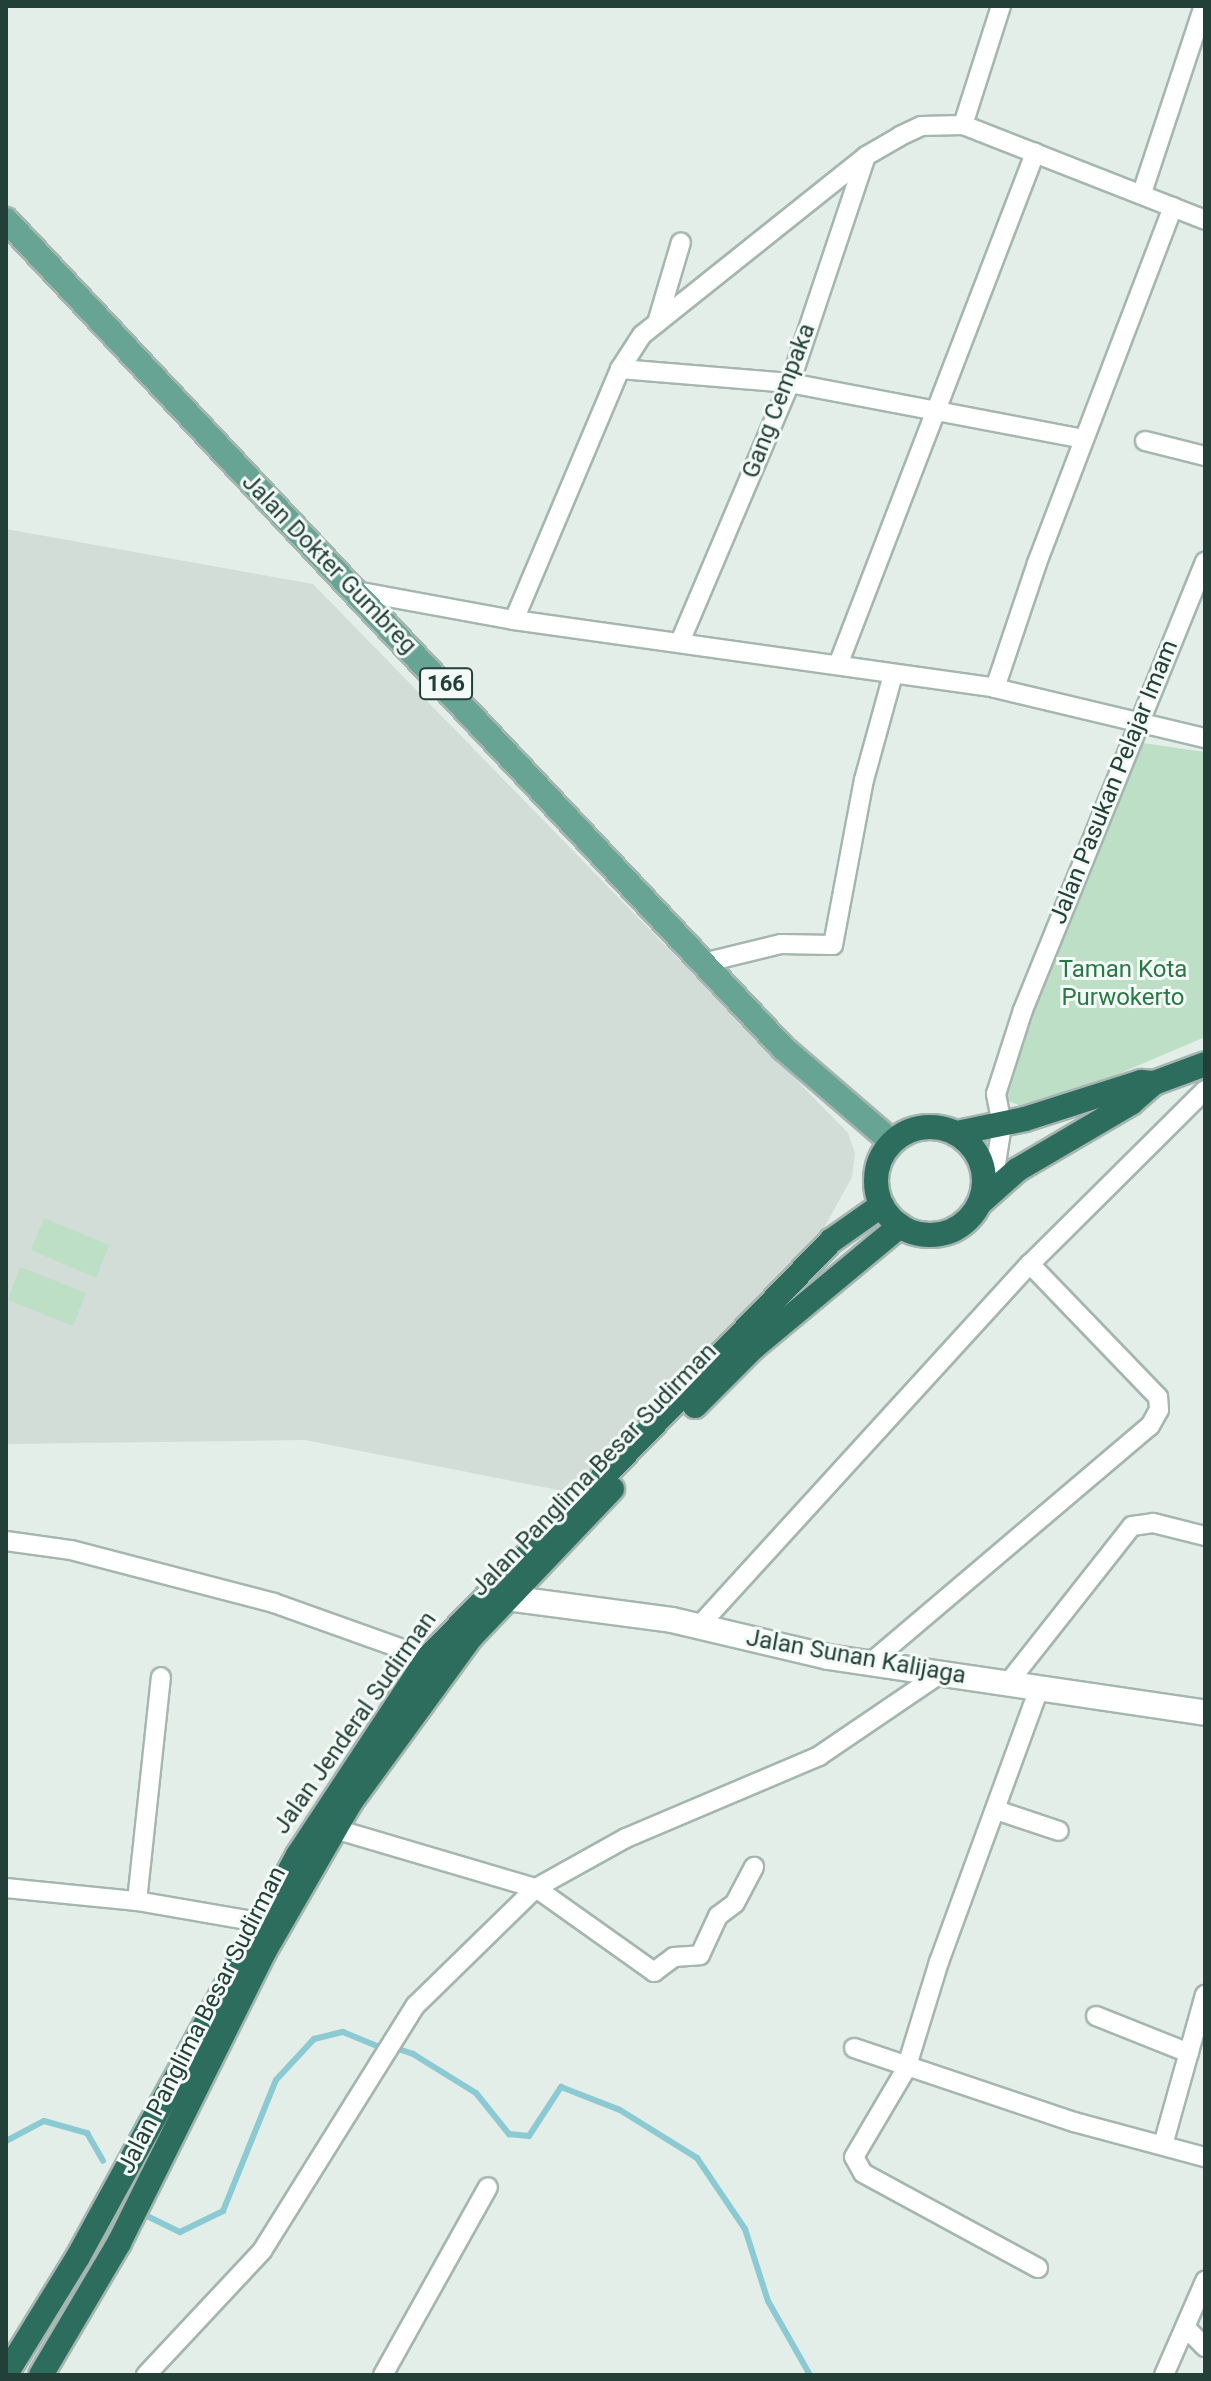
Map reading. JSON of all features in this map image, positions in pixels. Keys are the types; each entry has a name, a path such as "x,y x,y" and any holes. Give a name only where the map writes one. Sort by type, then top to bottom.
{"highway":[{"path":"1154,1083 1141,1082 1002,1125 957,1133 924,1127 892,1142 878,1165 882,1205 900,1226 917,1234 945,1232 969,1218 986,1196 1131,1103 1154,1083 1205,1065"},
{"path":"957,1133 982,1164 986,1196"},
{"name":"Jalan Jenderal Sudirman","path":"6,2374 78,2257 259,1922 428,1658 831,1241 882,1205"},
{"name":"Jalan Panglima Besar Sudirman","path":"41,2375 119,2243 264,1952 335,1829 472,1636 754,1347 900,1226"}],"main road":[{"name":"Jalan Dokter Gumbreg","path":"6,220 350,590 440,677 783,1048 892,1142"}],"street":[{"path":"963,125 1001,6"},
{"path":"1142,193 1204,6"},
{"path":"514,620 620,369 657,323 866,156 921,126 963,125 1205,220"},
{"path":"838,665 908,479 940,413 1035,153"},
{"name":"Gang Cempaka","path":"680,642 790,383 866,156"},
{"path":"995,688 1083,439 1173,207"},
{"path":"657,323 681,242"},
{"path":"620,369 790,383 1083,439"},
{"path":"1145,441 1205,456"},
{"name":"Jalan Pasukan Pelajar Imam","path":"986,1196 1002,1125 996,1094 1023,1010 1138,718 1205,561"},
{"path":"350,590 514,620 995,688 1138,718 1205,738"},
{"path":"703,963 781,944 833,945 864,780 893,675"},
{"path":"699,1626 1030,1264 1205,1090"},
{"path":"869,1664 1150,1426 1159,1410 1158,1397 1030,1264"},
{"path":"1008,1683 1132,1526 1153,1523 1205,1536"},
{"path":"6,1541 71,1550 274,1603 428,1658"},
{"name":"Jalan Sunan Kalijaga","path":"507,1598 699,1626 869,1664 1205,1713"},
{"path":"146,2375 262,2251 416,2005 536,1888 626,1838 819,1756 941,1673"},
{"path":"137,1901 161,1677"},
{"path":"1038,2268 954,2226 856,2164 861,2140 906,2069 1039,1688"},
{"path":"996,1810 1059,1831"},
{"path":"335,1829 536,1888 654,1972 674,1957 700,1955 718,1916 735,1903 754,1867"},
{"path":"6,1888 137,1901 259,1922"},
{"path":"1163,2145 1205,1995"},
{"path":"1096,2016 1189,2053"},
{"path":"854,2048 906,2069 1205,2157"},
{"path":"383,2375 488,2187"},
{"path":"1164,2375 1205,2281"},
{"path":"1186,2328 1205,2347"}],"shaded area":[{"path":"6,529 313,584 848,1133 855,1153 852,1177 824,1228 568,1492 305,1440 6,1444"}],"green space":[{"name":"Taman Kota Purwokerto","path":"1129,741 1205,752 1205,1037 1055,1101 1024,1107 1003,1099 1001,1077"},
{"path":"44,1218 109,1245 96,1278 31,1250"},
{"path":"20,1267 86,1293 73,1326 8,1300"}],"waterway":[{"path":"147,2216 180,2232 223,2211 276,2080 314,2039 343,2032 384,2049"},
{"path":"395,2048 413,2054 476,2093 509,2134 529,2136 561,2087 620,2110 697,2158 745,2229 768,2301 810,2375"},
{"path":"6,2141 44,2121 87,2133 103,2161"}]}
